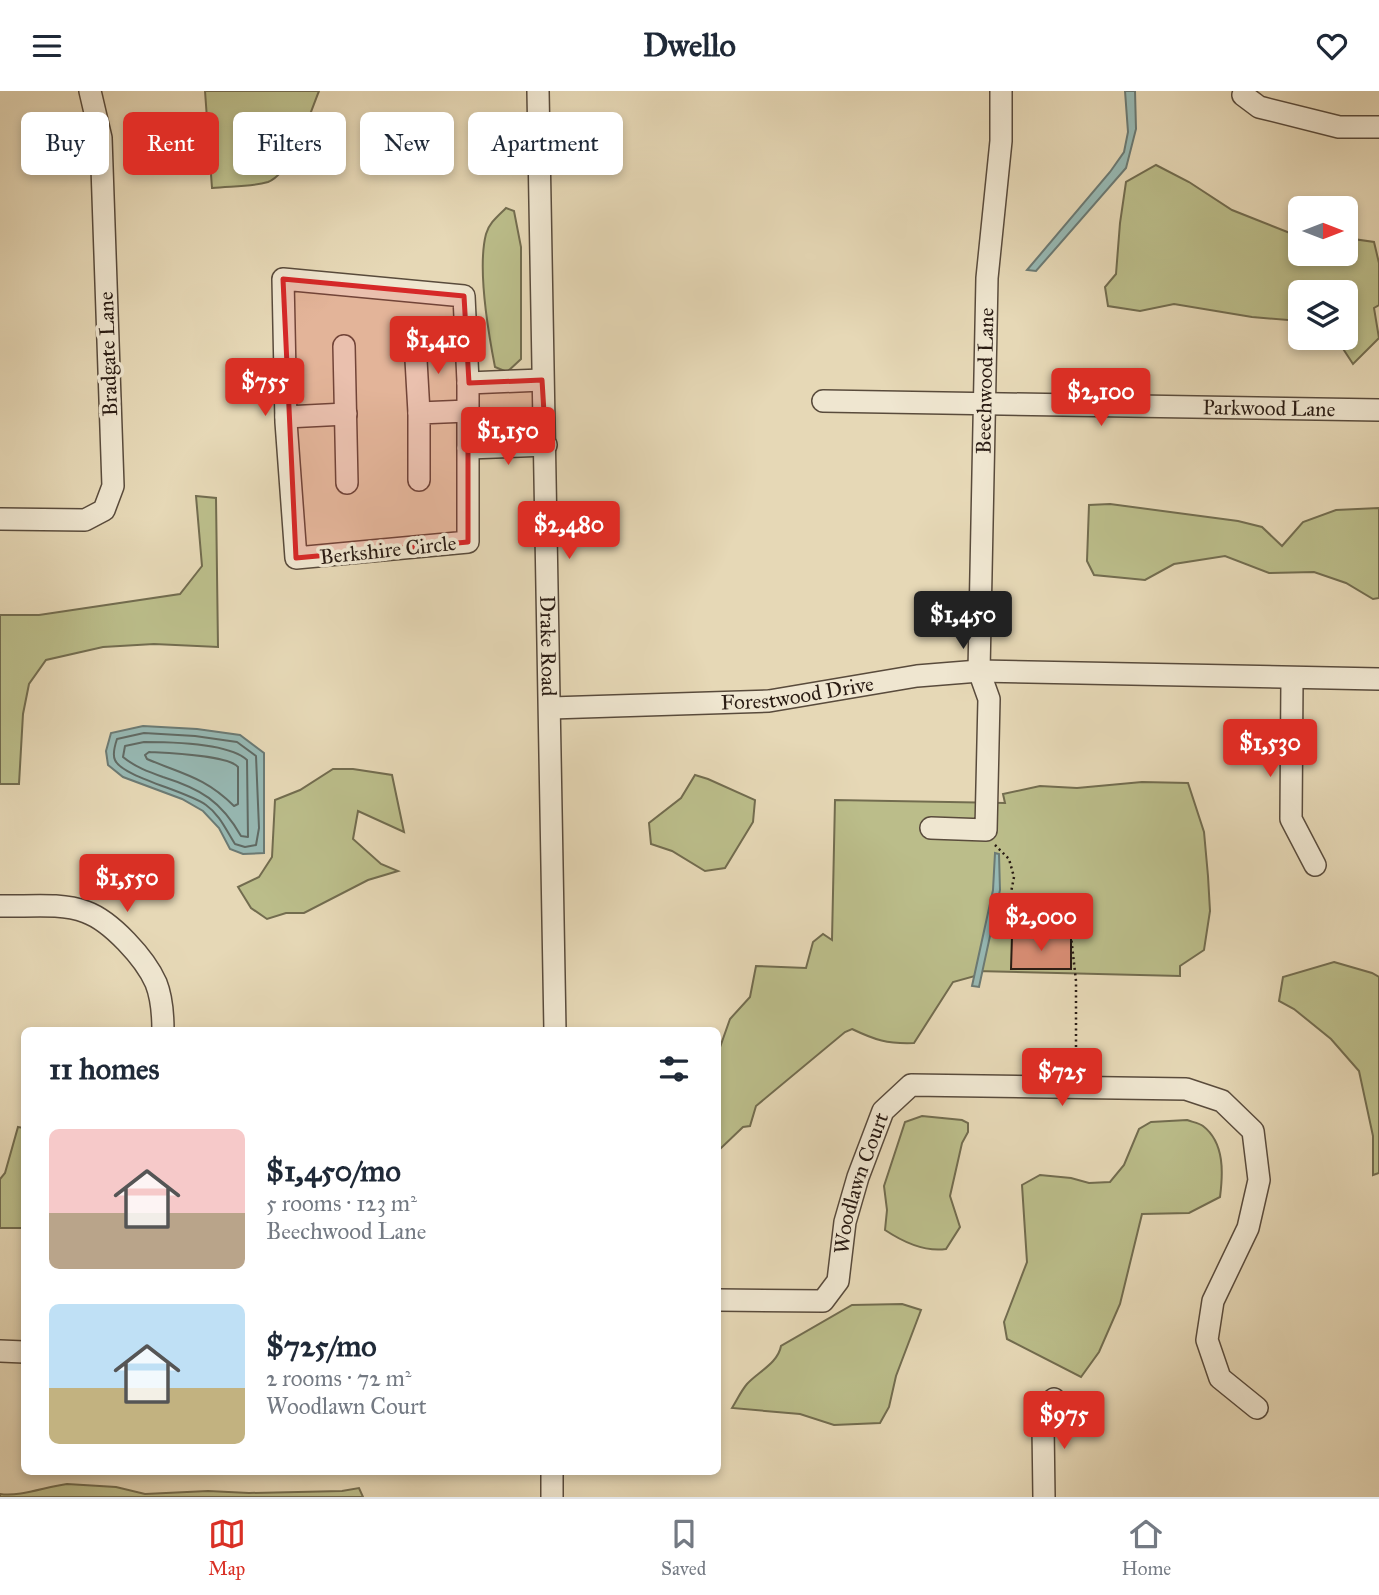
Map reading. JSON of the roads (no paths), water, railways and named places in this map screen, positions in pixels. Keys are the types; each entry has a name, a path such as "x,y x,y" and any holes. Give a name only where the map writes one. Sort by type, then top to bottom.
{"street":[{"name":"Bradgate Lane","path":"0,519 85,520 104,510 113,486 101,138 90,91"},
{"name":"Drake Road","path":"538,91 555,1027"},
{"name":"Beechwood Lane","path":"931,828 986,830 989,699 979,671 987,278 1001,141 1001,91"},
{"path":"1243,96 1259,107 1339,127 1379,127"},
{"name":"Berkshire Circle","path":"468,383 464,296 284,279 286,417 296,558 468,542 468,448"},
{"path":"415,342 419,480"},
{"path":"344,346 347,483"},
{"path":"542,380 468,383 468,448 546,445"},
{"name":"Parkwood Lane","path":"823,401 1379,410"},
{"path":"419,413 468,411"},
{"path":"286,417 346,414"},
{"name":"Forestwood Drive","path":"551,708 769,701 917,675 979,671 1379,679"},
{"path":"1292,679 1291,819 1315,866"},
{"path":"0,906 60,907 85,911 109,926 136,953 156,984 163,1027"},
{"name":"Woodlawn Court","path":"721,1300 823,1301 838,1281 845,1222 858,1177 883,1111 911,1085 1186,1089 1222,1101 1253,1131 1259,1179 1248,1228 1213,1301 1208,1340 1220,1378 1257,1408"},
{"path":"0,1351 21,1352"},
{"path":"1044,1497 1043,1426 1054,1399"},
{"path":"552,1475 552,1497"}],"water":[{"path":"1125,91 1135,91 1136,129 1126,168 1036,271 1027,270 1124,152 1128,132"},
{"path":"143,726 240,735 264,753 264,853 243,854 230,849 219,828 203,811 182,799 123,777 108,765 106,751 111,733"},
{"path":"995,853 999,854 1000,890 979,987 972,986 993,890"}]}
